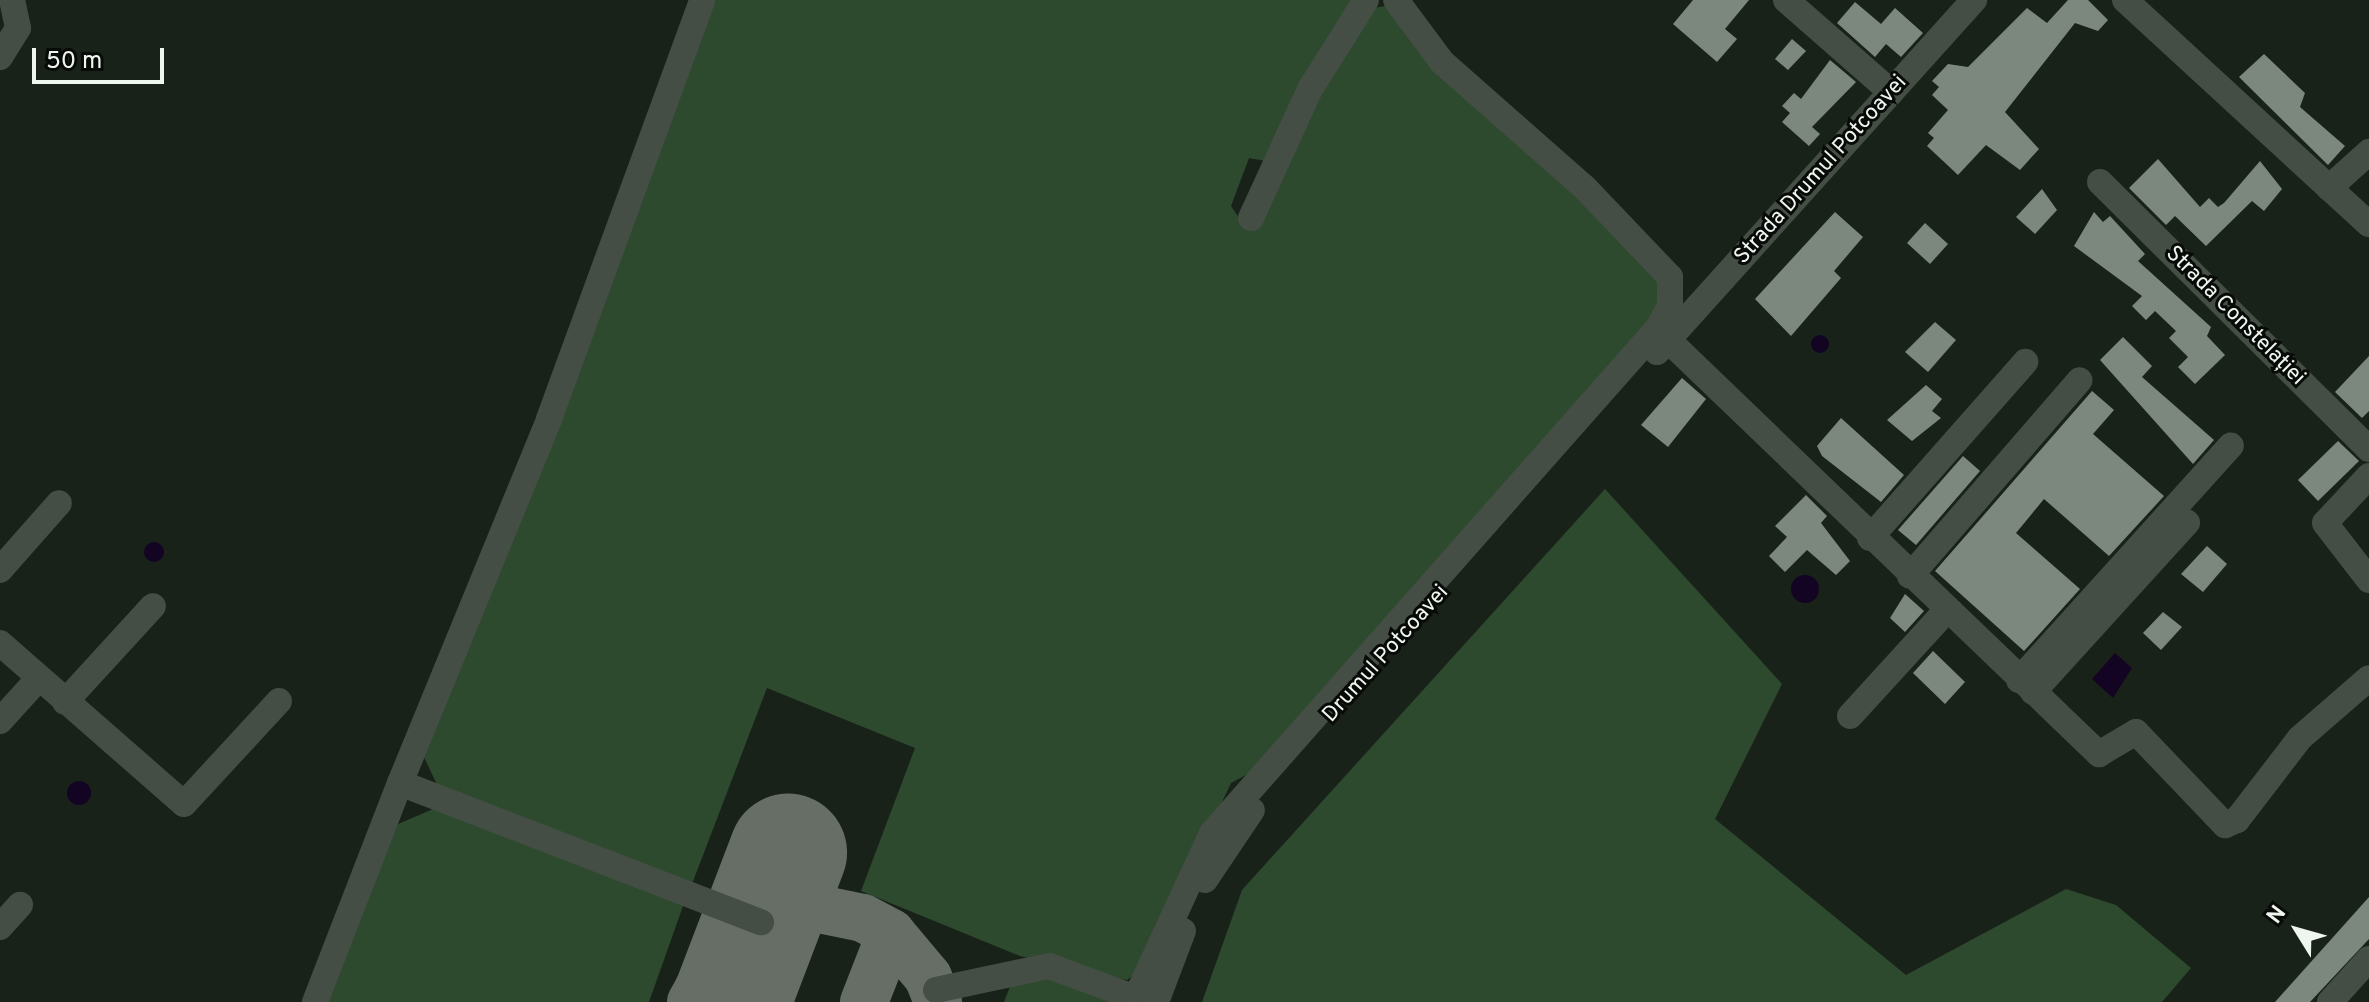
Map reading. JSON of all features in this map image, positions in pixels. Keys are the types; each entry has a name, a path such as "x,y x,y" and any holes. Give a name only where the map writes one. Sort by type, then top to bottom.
{"street":[{"path":"0,57 18,28 12,0"},
{"path":"315,1002 400,783 549,419 702,0"},
{"path":"1251,218 1310,89 1366,0"},
{"path":"1396,0 1442,62 1585,188 1699,306"},
{"path":"1786,0 1891,92"},
{"name":"Strada Drumul Potcoavei","path":"1668,340 1974,0"},
{"path":"2125,0 2369,224"},
{"path":"2329,188 2369,152"},
{"name":"Strada Constelației","path":"2100,182 2369,449"},
{"path":"936,990 1049,966 1142,1001 1212,833 1658,328 1670,306 1670,277"},
{"path":"1668,340 1870,538 2099,754 2136,732 2225,825 2237,820 2300,738 2369,678"},
{"name":"Drumul Potcoavei","path":"1142,1001 1199,890 1236,830 1668,340"},
{"path":"1870,538 2025,362"},
{"path":"1910,576 2080,380"},
{"path":"2026,686 2231,445"},
{"path":"2369,476 2325,523 2369,580"},
{"path":"0,570 59,503"},
{"path":"2026,686 2187,523"},
{"path":"65,702 153,606"},
{"path":"1850,716 1946,611"},
{"path":"0,643 184,804 279,701"},
{"path":"0,721 39,678"},
{"path":"400,783 761,922"},
{"path":"0,927 20,905"},
{"path":"2330,1002 2369,959"}],"green space":[{"path":"707,0 1361,0 1271,162 1249,158 1231,206 1245,227 1368,9 1385,6 1432,61 1661,273 1659,311 1268,763 1231,783 1143,968 1127,980 1020,956 861,891 915,748 767,688 692,884 443,797 420,749"},
{"path":"1605,489 1782,684 1715,819 1906,975 2066,889 2116,905 2191,968 2162,1002 1202,1002 1242,890"},
{"path":"440,806 667,893 683,906 649,1002 323,1002 389,828"},
{"path":"1040,971 1111,1002 1004,1002 1013,979"}],"shaded area":[{"path":"1816,335 1824,335 1829,344 1827,351 1816,353 1811,348 1811,340"},
{"path":"154,542 161,545 164,552 161,559 154,562 147,559 144,552 147,545"},
{"path":"1805,575 1815,579 1819,589 1815,599 1805,603 1795,599 1791,589 1795,579"},
{"path":"2115,653 2132,668 2113,698 2092,679"},
{"path":"79,781 90,788 91,793 84,804 79,805 68,798 67,793 74,782"}],"building":[{"path":"1693,0 1749,0 1725,29 1737,39 1717,62 1673,24"},
{"path":"2068,0 2088,0 2108,20 2098,31 2075,23 2005,112 2039,149 2020,170 1986,145 1958,175 1927,146 1934,138 1928,133 1948,110 1932,95 1939,87 1932,81 1948,64 1968,67 2027,8 2047,23"},
{"path":"1855,2 1881,24 1895,8 1923,33 1901,57 1886,44 1875,57 1837,23"},
{"path":"1792,39 1806,51 1788,70 1775,59"},
{"path":"2264,54 2305,93 2300,107 2345,146 2328,165 2239,77"},
{"path":"1830,60 1856,82 1812,127 1820,134 1809,146 1782,122 1790,113 1782,106 1794,93 1801,99"},
{"path":"2158,159 2200,207 2209,198 2218,207 2224,203 2260,161 2282,189 2264,211 2252,201 2206,246 2175,216 2166,225 2129,188"},
{"path":"2042,189 2057,210 2035,234 2016,217"},
{"path":"1835,212 1863,237 1834,271 1841,278 1791,336 1755,299"},
{"path":"2094,212 2103,222 2110,216 2145,254 2138,261 2211,327 2207,336 2225,355 2195,384 2178,367 2188,357 2169,338 2176,331 2155,311 2146,320 2132,306 2142,296 2074,246"},
{"path":"1925,223 1948,244 1930,264 1907,243"},
{"path":"1935,322 1956,340 1928,372 1905,352"},
{"path":"2123,337 2152,366 2142,377 2214,440 2193,464 2100,360"},
{"path":"2369,356 2369,411 2362,418 2335,392"},
{"path":"1682,378 1706,399 1668,447 1641,425"},
{"path":"1926,385 1942,399 1932,411 1941,418 1912,441 1887,420"},
{"path":"2092,391 2114,410 2093,434 2164,496 2109,556 2044,499 2016,533 2080,589 2024,651 1935,571"},
{"path":"1841,418 1904,475 1881,502 1822,456 1817,446"},
{"path":"2338,441 2359,461 2318,501 2298,480"},
{"path":"1963,456 1980,471 1916,545 1898,530"},
{"path":"1806,495 1827,516 1821,523 1850,561 1836,575 1807,550 1785,572 1769,556 1787,537 1775,526"},
{"path":"2207,546 2227,564 2203,592 2181,574"},
{"path":"1905,594 1924,611 1905,632 1890,618"},
{"path":"2163,612 2182,627 2161,650 2143,633"},
{"path":"1933,651 1965,682 1945,704 1913,673"},
{"path":"2369,897 2369,939 2310,1002 2275,1002"}],"taxiway":[{"path":"691,1002 720,950 741,931 782,912 819,909 863,918 891,933 928,977 938,1002"},
{"path":"864,1002 891,933"}],"runway":[{"path":"731,1002 788,853"}]}
